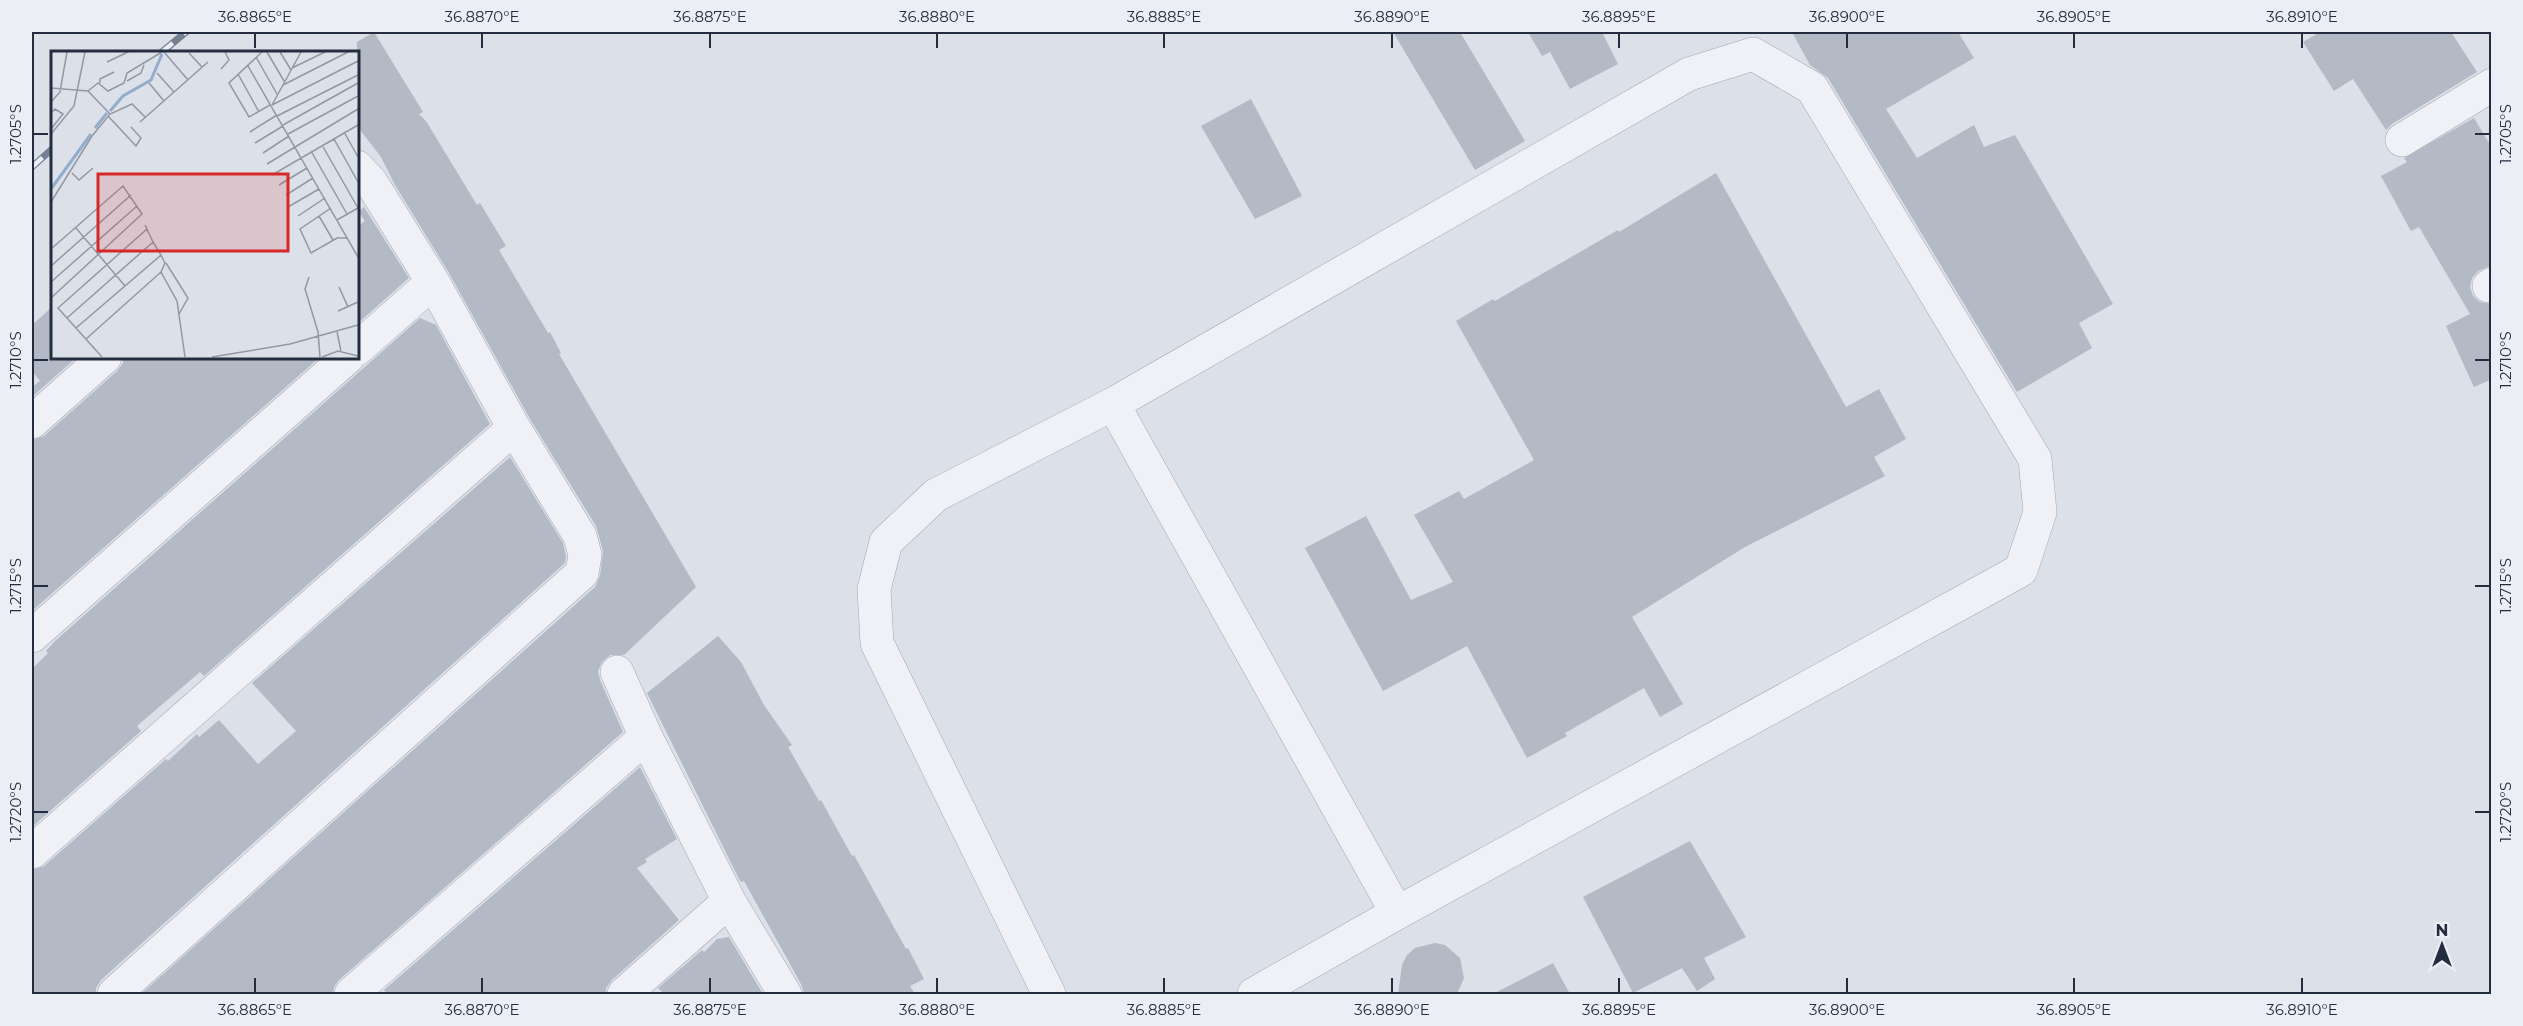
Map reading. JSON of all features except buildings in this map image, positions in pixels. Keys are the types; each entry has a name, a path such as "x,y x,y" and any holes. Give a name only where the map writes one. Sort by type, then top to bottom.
{"street":[{"path":"1049,994 878,643 874,589 886,542 936,495 1113,404 1689,74 1753,54 1812,88 2035,459 2040,512 2020,570 1254,994"},
{"path":"2402,140 2492,85"},
{"path":"114,994 582,573 585,555 580,536 514,428 433,282 371,182 358,168"},
{"path":"358,348 433,282"},
{"path":"32,422 104,358"},
{"path":"32,636 347,358"},
{"path":"1113,404 1397,913"},
{"path":"32,852 514,428"},
{"path":"617,672 646,737 729,901 785,994"},
{"path":"351,994 646,737"},
{"path":"624,994 729,901"}],"railway":[{"path":"163,51 186,32"},
{"path":"32,167 51,150"}]}
